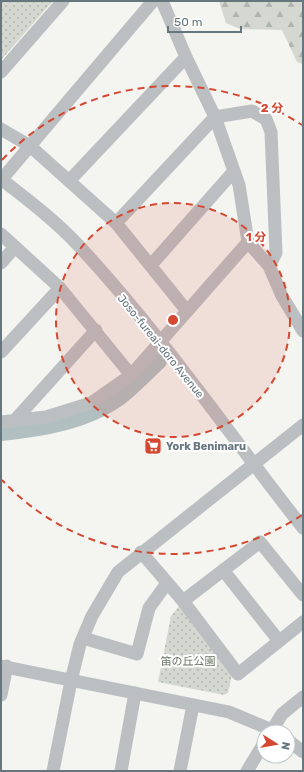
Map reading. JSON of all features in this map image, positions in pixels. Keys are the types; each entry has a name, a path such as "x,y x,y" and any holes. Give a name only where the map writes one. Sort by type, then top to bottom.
{"street":[{"path":"1,72 64,1"},
{"path":"1,179 153,1"},
{"path":"162,1 186,57 215,117 239,185 248,242 269,266 286,303 303,331"},
{"path":"68,181 186,57"},
{"path":"116,223 215,117 252,111 266,119 272,132 276,253 269,266"},
{"path":"1,129 30,146 116,223 187,311"},
{"path":"151,265 234,171"},
{"name":"Joso-fureai-doro Avenue","path":"1,179 37,207 79,246 160,342 252,464 303,528"},
{"path":"1,234 60,288 96,330 131,376"},
{"path":"8,422 46,417 91,403 131,376 248,242"},
{"path":"1,263 15,247"},
{"path":"1,352 60,288"},
{"path":"8,422 96,330"},
{"path":"53,771 70,681 83,638 92,616 106,589 118,572 141,552 303,425"},
{"path":"183,601 260,542 303,595"},
{"path":"141,552 183,601 238,674 303,622"},
{"path":"223,570 279,641"},
{"path":"83,638 137,654 149,608 167,582"},
{"path":"1,695 4,666 70,681 229,712 257,724"},
{"path":"120,771 135,693"},
{"path":"277,724 282,714 303,697"},
{"path":"180,771 193,705"},
{"path":"248,771 256,757"}],"green space":[{"path":"1,1 53,1 1,60"},
{"path":"219,1 303,2 303,64 297,62 282,30 240,29 226,23"},
{"name":"笛の丘公園","path":"179,606 232,675 228,693 224,695 158,682 171,616"}],"waterway":[{"path":"1,432 63,422 93,412 120,396 158,361"}],"place":[{"name":"York Benimaru","path":"153,446"}]}
